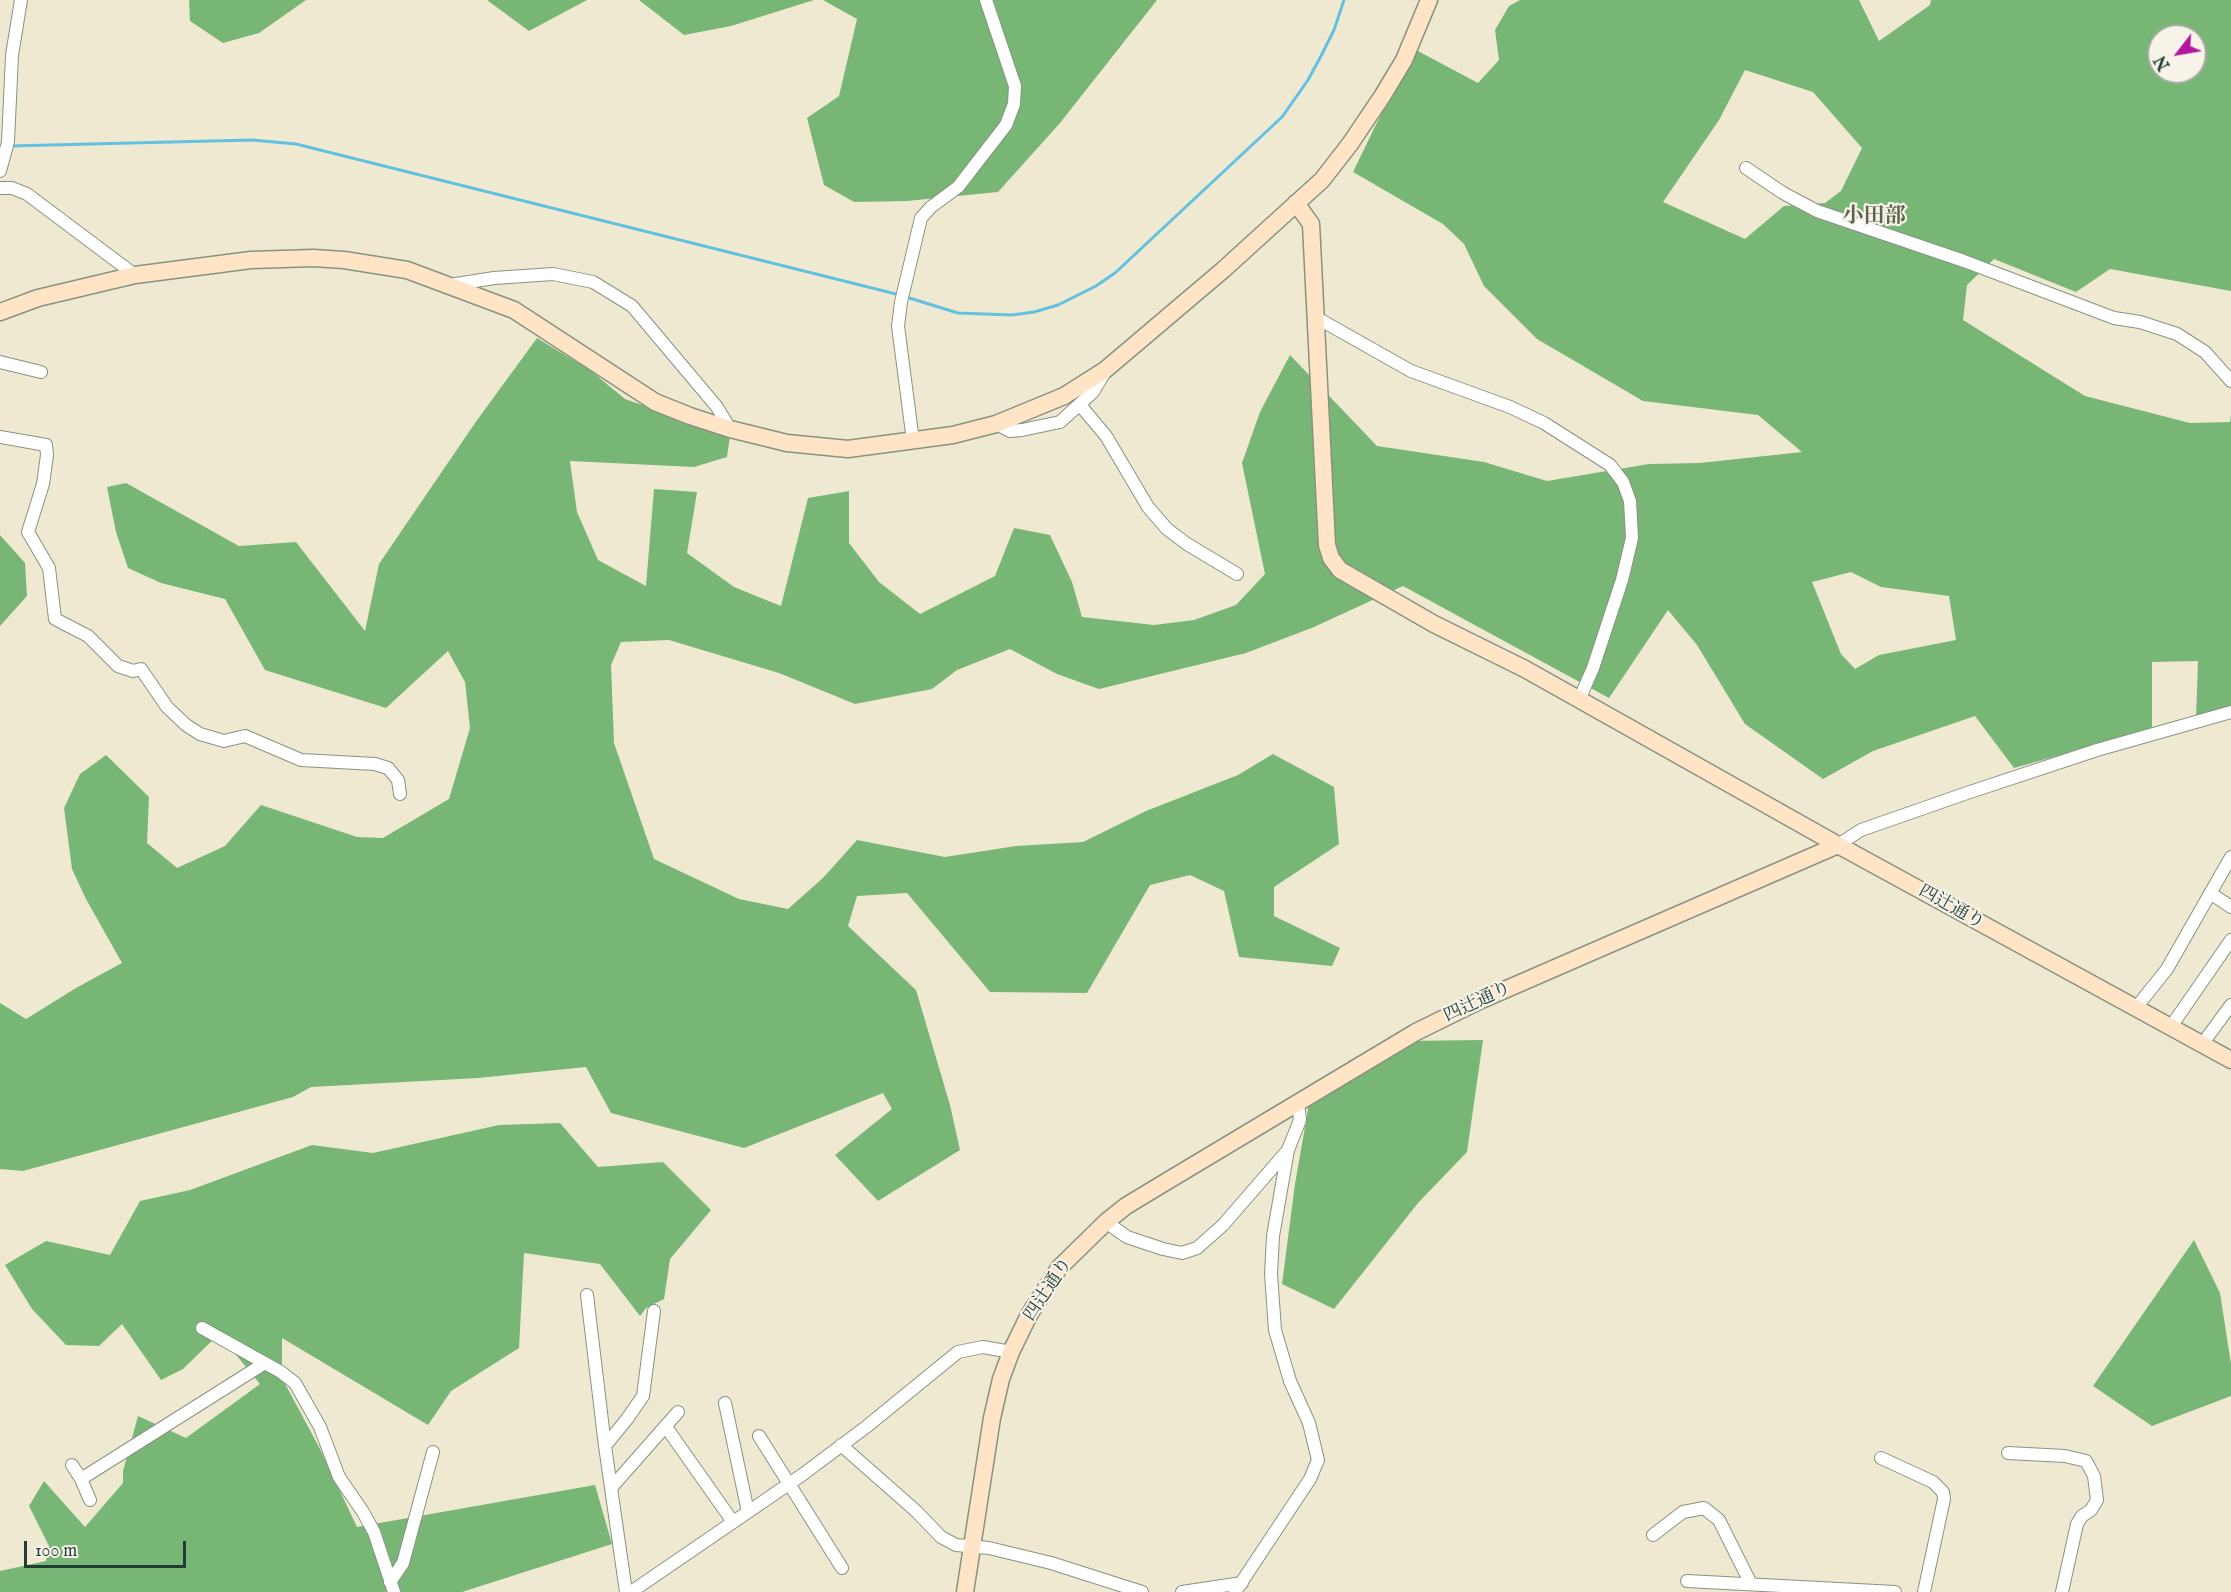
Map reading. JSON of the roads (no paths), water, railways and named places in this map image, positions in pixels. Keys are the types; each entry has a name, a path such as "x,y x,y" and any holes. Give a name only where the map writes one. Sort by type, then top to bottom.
{"street":[{"path":"0,171 8,142 12,55 21,0"},
{"path":"913,441 898,326 901,302 921,218 958,186 1006,124 1014,105 1015,86 986,0"},
{"path":"0,312 38,298 135,275 251,260 313,258 344,260 407,270 514,310 655,402 730,429 787,443 849,449 953,435 996,424 1064,396 1105,370 1223,270 1322,180 1383,96 1404,60 1429,0"},
{"path":"1746,168 1782,193 1817,211 1993,272 2114,318 2140,322 2177,334 2205,352 2231,381"},
{"path":"0,188 12,188 27,194 135,275"},
{"path":"1296,203 1311,224 1327,545 1331,558 1340,570 1434,624 1525,669 1838,845 1861,830 1967,793 2097,750 2231,712"},
{"path":"450,285 553,273 593,282 632,306 717,407 730,429"},
{"path":"1317,318 1412,371 1510,407 1544,423 1610,465 1623,482 1630,501 1632,538 1622,580 1593,668 1579,700"},
{"path":"0,362 41,372"},
{"path":"996,424 1010,430 1041,427 1060,422 1093,392 1105,370"},
{"path":"1080,405 1106,436 1139,493 1167,529 1186,544 1238,574"},
{"path":"0,437 46,445 43,484 28,532 49,568 55,619 87,636 118,666 134,671 141,669 167,707 186,725 200,734 224,741 245,736 301,760 388,768 398,780 400,794"},
{"name":"四辻通り","path":"965,1592 992,1418 1001,1379 1011,1352 1033,1308 1059,1268 1106,1222 1135,1200 1416,1032 1479,1001 1838,845 2231,1060"},
{"path":"2135,1009 2167,969 2231,857"},
{"path":"2210,893 2231,907"},
{"path":"2170,1028 2231,940"},
{"path":"2203,1043 2231,1005"},
{"path":"1182,1592 1239,1587 1310,1479 1318,1460 1309,1423 1290,1381 1275,1330 1270,1274 1272,1245 1288,1150 1300,1120 1298,1103"},
{"path":"1106,1222 1127,1237 1163,1249 1182,1252 1197,1248 1223,1225 1288,1150"},
{"path":"587,1295 605,1446 626,1592"},
{"path":"605,1446 643,1396 654,1311"},
{"path":"202,1328 281,1372 295,1383 320,1427 339,1477 374,1532 392,1587"},
{"path":"631,1592 789,1484 958,1352 983,1347 1011,1352"},
{"path":"81,1479 265,1363"},
{"path":"725,1403 748,1512"},
{"path":"611,1488 678,1412"},
{"path":"666,1427 733,1522"},
{"path":"759,1437 842,1568"},
{"path":"841,1445 916,1511 940,1537 956,1545 972,1546 1051,1563 1142,1592"},
{"path":"392,1587 403,1563 433,1452"},
{"path":"2008,1453 2065,1456 2086,1461 2094,1476 2097,1500 2077,1524 2062,1592"},
{"path":"1881,1458 1933,1482 1943,1492 1944,1499 1924,1592"},
{"path":"72,1466 81,1479 90,1500"},
{"path":"1653,1535 1683,1512 1704,1508 1719,1520 1751,1584"},
{"path":"1687,1581 1895,1592"}],"waterway":[{"path":"906,297 958,313 1012,315 1058,305 1096,286 1115,273 1282,117 1308,80 1321,56 1334,30 1344,0"},
{"path":"10,146 252,140 296,144 900,295"}],"district":[{"name":"小田部","path":"1874,218"}]}
